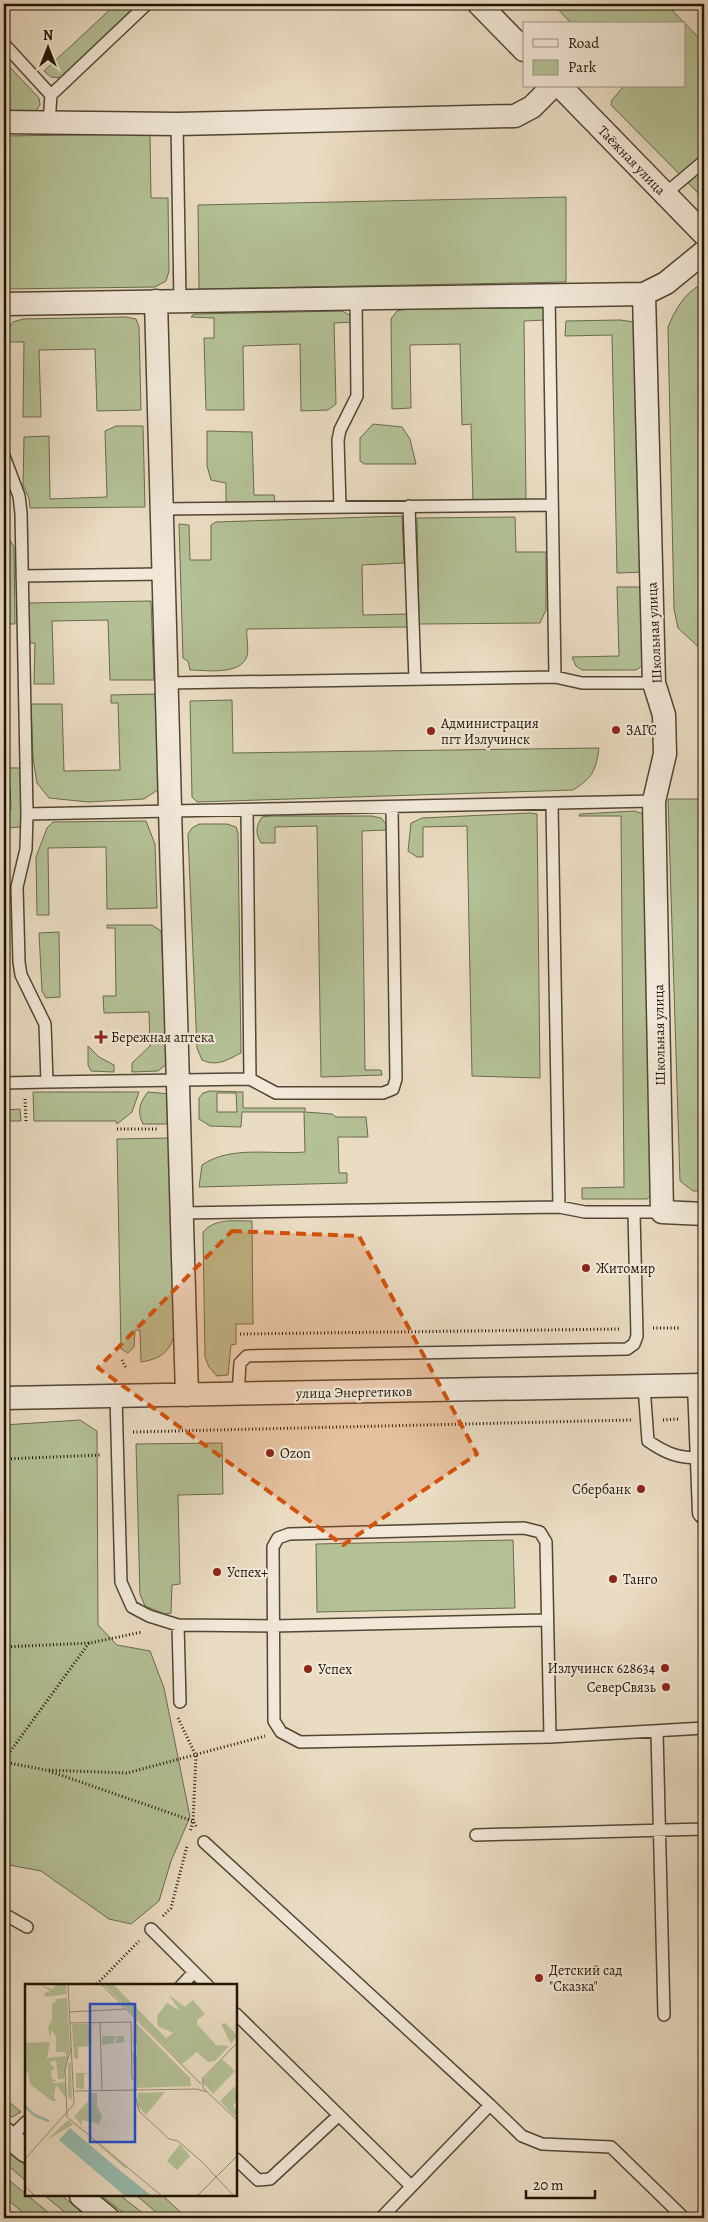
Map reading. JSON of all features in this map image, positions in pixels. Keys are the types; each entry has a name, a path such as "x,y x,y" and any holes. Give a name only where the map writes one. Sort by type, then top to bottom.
{"street":[{"path":"479,4 523,49"},
{"path":"4,122 177,124 515,116 532,108 551,88"},
{"name":"Таёжная улица","path":"562,88 704,234"},
{"path":"4,304 644,294 666,283 704,252"},
{"name":"Школьная улица","path":"644,294 654,683 664,715 665,754 654,801 662,1212"},
{"path":"156,301 162,574 167,683 169,812 179,1079 187,1394"},
{"path":"662,1212 704,1214"},
{"path":"702,1385 704,1512"},
{"name":"улица Энергетиков","path":"4,1398 702,1385"},
{"path":"82,2197 108,2218"}],"lane":[{"path":"50,95 147,4"},
{"path":"4,44 50,95 49,122"},
{"path":"177,124 180,301"},
{"path":"665,194 704,161"},
{"path":"549,295 556,677"},
{"path":"340,507 338,440 340,430 357,396 356,298"},
{"path":"4,456 19,496 22,576 28,814 26,849 17,887 19,962 21,975 45,1024 47,1082"},
{"path":"161,509 552,505"},
{"path":"409,506 415,679"},
{"path":"22,576 162,574"},
{"path":"167,683 556,677 582,683 654,683"},
{"path":"28,814 392,808 654,801"},
{"path":"552,804 559,1207"},
{"path":"4,1083 250,1079 276,1093 383,1093 393,1089 396,1079 392,808"},
{"path":"247,810 250,1079"},
{"path":"182,1213 559,1207 585,1212 662,1212"},
{"path":"238,1394 240,1363 247,1356 627,1349 634,1344 637,1328 634,1213"},
{"path":"644,1386 645,1420 648,1440 667,1454 687,1458 702,1458"},
{"path":"116,1396 121,1582 132,1607 149,1616 178,1625 273,1626 547,1620"},
{"path":"550,1737 546,1542 540,1532 529,1528 514,1528 289,1534 278,1538 273,1547 274,1722 280,1732 300,1742 550,1737 704,1728"},
{"path":"178,1625 180,1702"},
{"path":"657,1732 664,2014"},
{"path":"476,1835 704,1829"},
{"path":"204,1842 490,2104 522,2136 542,2144 611,2148 684,2218"},
{"path":"4,1914 26,1927"},
{"path":"151,1929 206,1984"},
{"path":"183,1984 194,1972"},
{"path":"238,2016 411,2186"},
{"path":"381,2218 490,2104"},
{"path":"238,2161 258,2180 270,2179 338,2116"},
{"path":"13,2140 25,2123"}],"path":[{"path":"25,1082 26,1121"},
{"path":"117,1129 180,1128"},
{"path":"240,1334 679,1328"},
{"path":"122,1360 126,1368"},
{"path":"130,1432 687,1419"},
{"path":"4,1459 118,1454"},
{"path":"4,1648 90,1643 178,1625"},
{"path":"90,1643 4,1761 46,1770 193,1820 204,1842"},
{"path":"46,1770 127,1773 280,1732"},
{"path":"97,1984 171,1908 193,1820 196,1756"}],"highlighted area":[{"path":"232,1231 359,1236 477,1454 343,1545 98,1368"}],"green space":[{"path":"116,4 141,4 63,78 51,77 44,71"},
{"path":"553,4 666,4 684,22 570,22"},
{"path":"686,25 704,43 704,199 611,105 612,100 622,88 686,88"},
{"path":"4,61 39,98 40,105 34,114 4,113"},
{"path":"150,134 151,198 168,198 169,271 166,281 155,287 4,289 4,136"},
{"path":"566,197 566,282 199,289 198,205"},
{"path":"700,285 704,287 704,652 678,628 674,609 668,327 681,303 689,293"},
{"path":"544,308 545,320 524,321 526,503 473,503 471,424 462,425 460,344 410,345 411,408 392,409 391,319 397,311 406,309"},
{"path":"342,311 353,317 355,322 334,323 336,404 328,410 301,411 300,344 243,346 244,410 206,410 204,338 214,338 214,318 191,317 194,314"},
{"path":"126,317 136,319 139,327 141,410 97,411 95,349 39,350 41,417 23,417 24,342 9,342 8,329 13,322 23,319"},
{"path":"620,320 634,322 646,572 617,573 612,335 565,336 566,321"},
{"path":"373,424 402,427 410,439 416,464 364,464 360,461 360,438"},
{"path":"116,426 143,426 145,507 30,508 29,498 23,485 24,437 49,436 50,499 107,497 105,431"},
{"path":"207,431 252,432 254,495 274,495 275,502 226,502 226,483 211,480 207,466"},
{"path":"402,516 404,563 362,565 363,615 408,614 408,627 247,629 247,656 238,667 213,671 190,670 188,661 183,658 179,524 189,525 190,560 211,560 211,525 216,522"},
{"path":"515,517 516,552 546,552 546,610 540,623 419,624 417,518"},
{"path":"4,529 14,547 15,624 4,624"},
{"path":"617,587 646,587 645,664 636,670 582,670 576,666 572,657 619,656"},
{"path":"151,601 154,680 110,680 108,620 52,621 54,684 34,684 35,643 28,643 28,603"},
{"path":"155,694 158,763 162,787 144,799 88,802 49,798 37,783 33,758 31,704 62,704 64,771 120,770 118,703 111,703 111,695"},
{"path":"232,700 233,753 599,748 596,763 589,778 573,790 197,802 192,797 190,701"},
{"path":"4,768 22,768 22,827 4,828 4,809 11,809 10,787 4,787"},
{"path":"668,799 704,799 704,1191 693,1191 680,1181"},
{"path":"635,811 643,814 655,1192 647,1199 582,1199 582,1188 624,1187 621,816 579,816 580,814"},
{"path":"537,814 540,1078 472,1076 467,826 423,827 423,857 417,857 408,851 411,823 422,818"},
{"path":"372,816 381,818 386,824 386,830 362,831 365,1070 381,1070 382,1075 321,1077 317,826 275,827 275,843 261,843 257,833 258,823 262,817"},
{"path":"146,821 155,844 157,908 107,909 106,847 48,848 49,915 37,915 36,857 47,828 53,822"},
{"path":"199,824 227,824 236,827 238,833 241,1053 217,1063 202,1060 197,1048 188,834 192,828"},
{"path":"107,925 152,925 161,931 168,1063 158,1071 132,1072 132,1063 150,1046 149,1012 104,1013 103,996 116,996 115,928 107,928"},
{"path":"59,932 60,997 46,998 42,991 39,933"},
{"path":"88,1046 99,1057 114,1065 114,1072 91,1071 88,1065"},
{"path":"210,1091 243,1092 243,1108 305,1108 305,1112 332,1114 336,1117 366,1117 368,1137 338,1137 339,1173 347,1173 347,1183 199,1187 202,1165 213,1159 226,1155 252,1152 305,1152 304,1112 242,1112 241,1127 210,1126 199,1119 199,1098 203,1093","holes":["217,1093 236,1093 237,1112 217,1112"]},
{"path":"33,1092 139,1092 132,1112 117,1124 116,1121 34,1121"},
{"path":"148,1092 170,1094 171,1120 166,1124 143,1124 140,1108"},
{"path":"20,1109 21,1121 4,1121 4,1110"},
{"path":"170,1138 177,1328 172,1342 165,1352 156,1358 141,1362 140,1330 135,1330 134,1347 128,1353 121,1349 117,1139"},
{"path":"252,1221 253,1324 236,1324 236,1344 231,1345 228,1375 217,1376 209,1367 205,1357 203,1232 219,1222"},
{"path":"80,1420 97,1431 98,1625 117,1645 150,1651 164,1688 190,1817 171,1861 159,1901 131,1924 109,1919 41,1871 4,1864 4,1425"},
{"path":"222,1443 223,1494 178,1495 180,1584 172,1585 171,1613 165,1614 145,1606 140,1594 136,1444"},
{"path":"513,1540 515,1608 317,1612 316,1544"},
{"path":"4,2098 21,2112 12,2117 4,2115"},
{"path":"4,2148 25,2165 25,2180 4,2162"},
{"path":"4,2176 25,2193 25,2197 30,2197 55,2218 30,2218 4,2197"},
{"path":"46,2197 63,2197 90,2218 72,2218"},
{"path":"103,2197 122,2197 149,2218 130,2218"},
{"path":"138,2197 164,2197 187,2218 163,2218"}],"place":[{"name":"ЗАГС","path":"616,730"},
{"name":"Администрация пгт Излучинск","path":"431,731"},
{"name":"Бережная аптека","path":"101,1037"},
{"name":"Житомир","path":"586,1268"},
{"name":"Ozon","path":"270,1453"},
{"name":"Сбербанк","path":"641,1489"},
{"name":"Успех+","path":"217,1572"},
{"name":"Танго","path":"613,1579"},
{"name":"Излучинск 628634","path":"665,1668"},
{"name":"Успех","path":"308,1669"},
{"name":"СеверСвязь","path":"666,1687"},
{"name":"Детский сад \"Сказка\"","path":"539,1978"}]}
